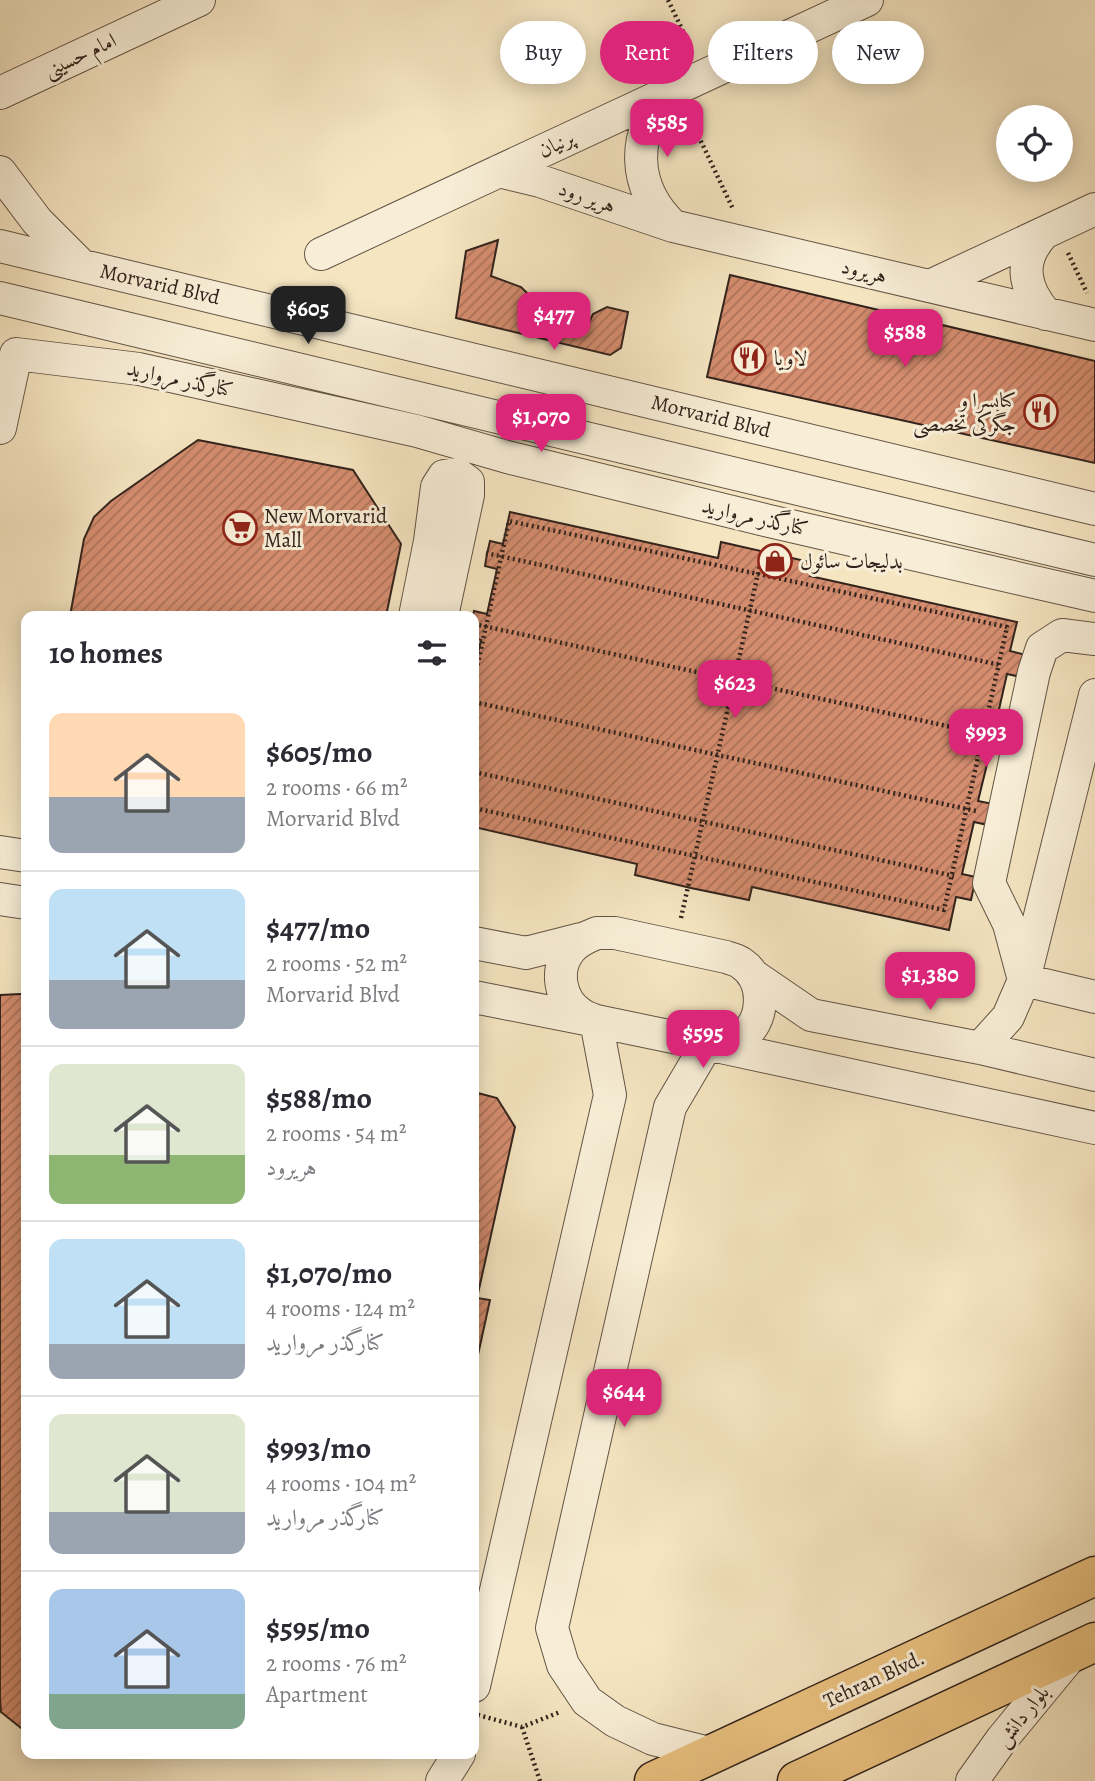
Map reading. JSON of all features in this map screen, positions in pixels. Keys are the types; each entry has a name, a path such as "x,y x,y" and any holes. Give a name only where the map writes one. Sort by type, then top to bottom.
{"main road":[{"name":"Tehran Blvd.","path":"654,1781 1095,1576"},
{"path":"797,1781 1085,1647"}],"street":[{"name":"پرنیان","path":"321,254 499,171 680,103 867,0"},
{"name":"امام حسینی","path":"0,93 186,3"},
{"path":"673,226 650,197 643,177 641,157 643,138 660,102 680,103"},
{"name":"هریر رود","path":"499,171 540,181 673,226"},
{"path":"0,172 37,222 82,266"},
{"path":"930,286 1056,242 1095,209"},
{"name":"هریرود","path":"673,226 1046,314 1092,311"},
{"path":"1046,314 1029,289 1028,258 1035,243 1056,242"},
{"name":"Morvarid Blvd","path":"0,246 1095,509"},
{"path":"0,298 1095,560"},
{"path":"252,358 271,355 279,348 282,340 283,330 279,320 264,309"},
{"path":"53,310 139,369"},
{"name":"کنارگذر مروارید","path":"0,428 16,354 139,369 417,431 507,457 769,521 1095,596"},
{"path":"416,611 430,541 437,487 433,461 417,431"},
{"path":"468,495 485,473 507,457"},
{"path":"437,487 444,476 457,474 468,482 458,547 443,611"},
{"path":"1024,980 1009,924 989,883 1002,817 1034,672 1042,648 1062,635 1095,639"},
{"path":"980,1048 1008,1017 1024,980 1095,695"},
{"path":"0,852 21,855"},
{"path":"0,899 21,902"},
{"path":"479,944 526,953 597,933 615,933 726,957 742,964 754,976 811,1014 1095,1074"},
{"path":"582,939 569,951 562,968 561,985 568,1001 580,1014 596,1021"},
{"path":"707,1044 724,1044 741,1038 753,1026 760,1010 760,992 754,976"},
{"path":"1024,980 1095,997"},
{"path":"479,997 1095,1128"},
{"path":"479,1664 610,1095 596,1021"},
{"path":"707,1044 670,1107 552,1628 563,1665 587,1701 615,1721 653,1739 713,1754"},
{"name":"بلوار دانش","path":"972,1781 1002,1740 1085,1647"},
{"path":"442,1781 456,1759"}],"path":[{"path":"668,0 678,21"},
{"path":"680,103 735,213"},
{"path":"1056,242 1092,311"},
{"path":"479,658 509,521 1007,626 944,910 479,809"},
{"path":"675,946 769,521"},
{"path":"458,547 1034,672"},
{"path":"479,625 1019,742"},
{"path":"724,691 727,680"},
{"path":"479,703 1002,817"},
{"path":"479,773 989,883"},
{"path":"479,1715 522,1727 587,1701"},
{"path":"522,1727 540,1781"}],"building":[{"path":"498,240 491,276 521,287 527,293 525,316 585,331 593,314 607,307 628,312 621,348 610,355 456,318 466,251"},
{"path":"730,275 1095,361 1095,463 707,377"},
{"name":"New Morvarid Mall","path":"198,440 353,470 401,544 387,611 71,611 84,539 94,517 111,501"},
{"path":"510,512 718,558 721,542 814,563 810,576 1017,622 1010,651 1026,655 1021,677 1007,674 995,727 1009,730 1005,751 991,748 978,801 993,804 988,825 974,822 962,874 976,877 971,900 956,897 949,930 752,887 749,900 691,888 635,875 637,864 479,828 479,612 487,614 497,569 485,566 490,541 503,544"},
{"path":"21,994 21,1728 1,1712 0,1698 0,995"},
{"path":"479,1093 497,1098 515,1127 479,1289"},
{"path":"479,1298 490,1300 479,1350"}],"place":[{"name":"لاویا","path":"749,358"},
{"name":"کبابسرا و جگرکی تخصصی","path":"1041,412"},
{"name":"New Morvarid Mall","path":"240,528"},
{"name":"بدلیجات سائول","path":"775,561"}]}
